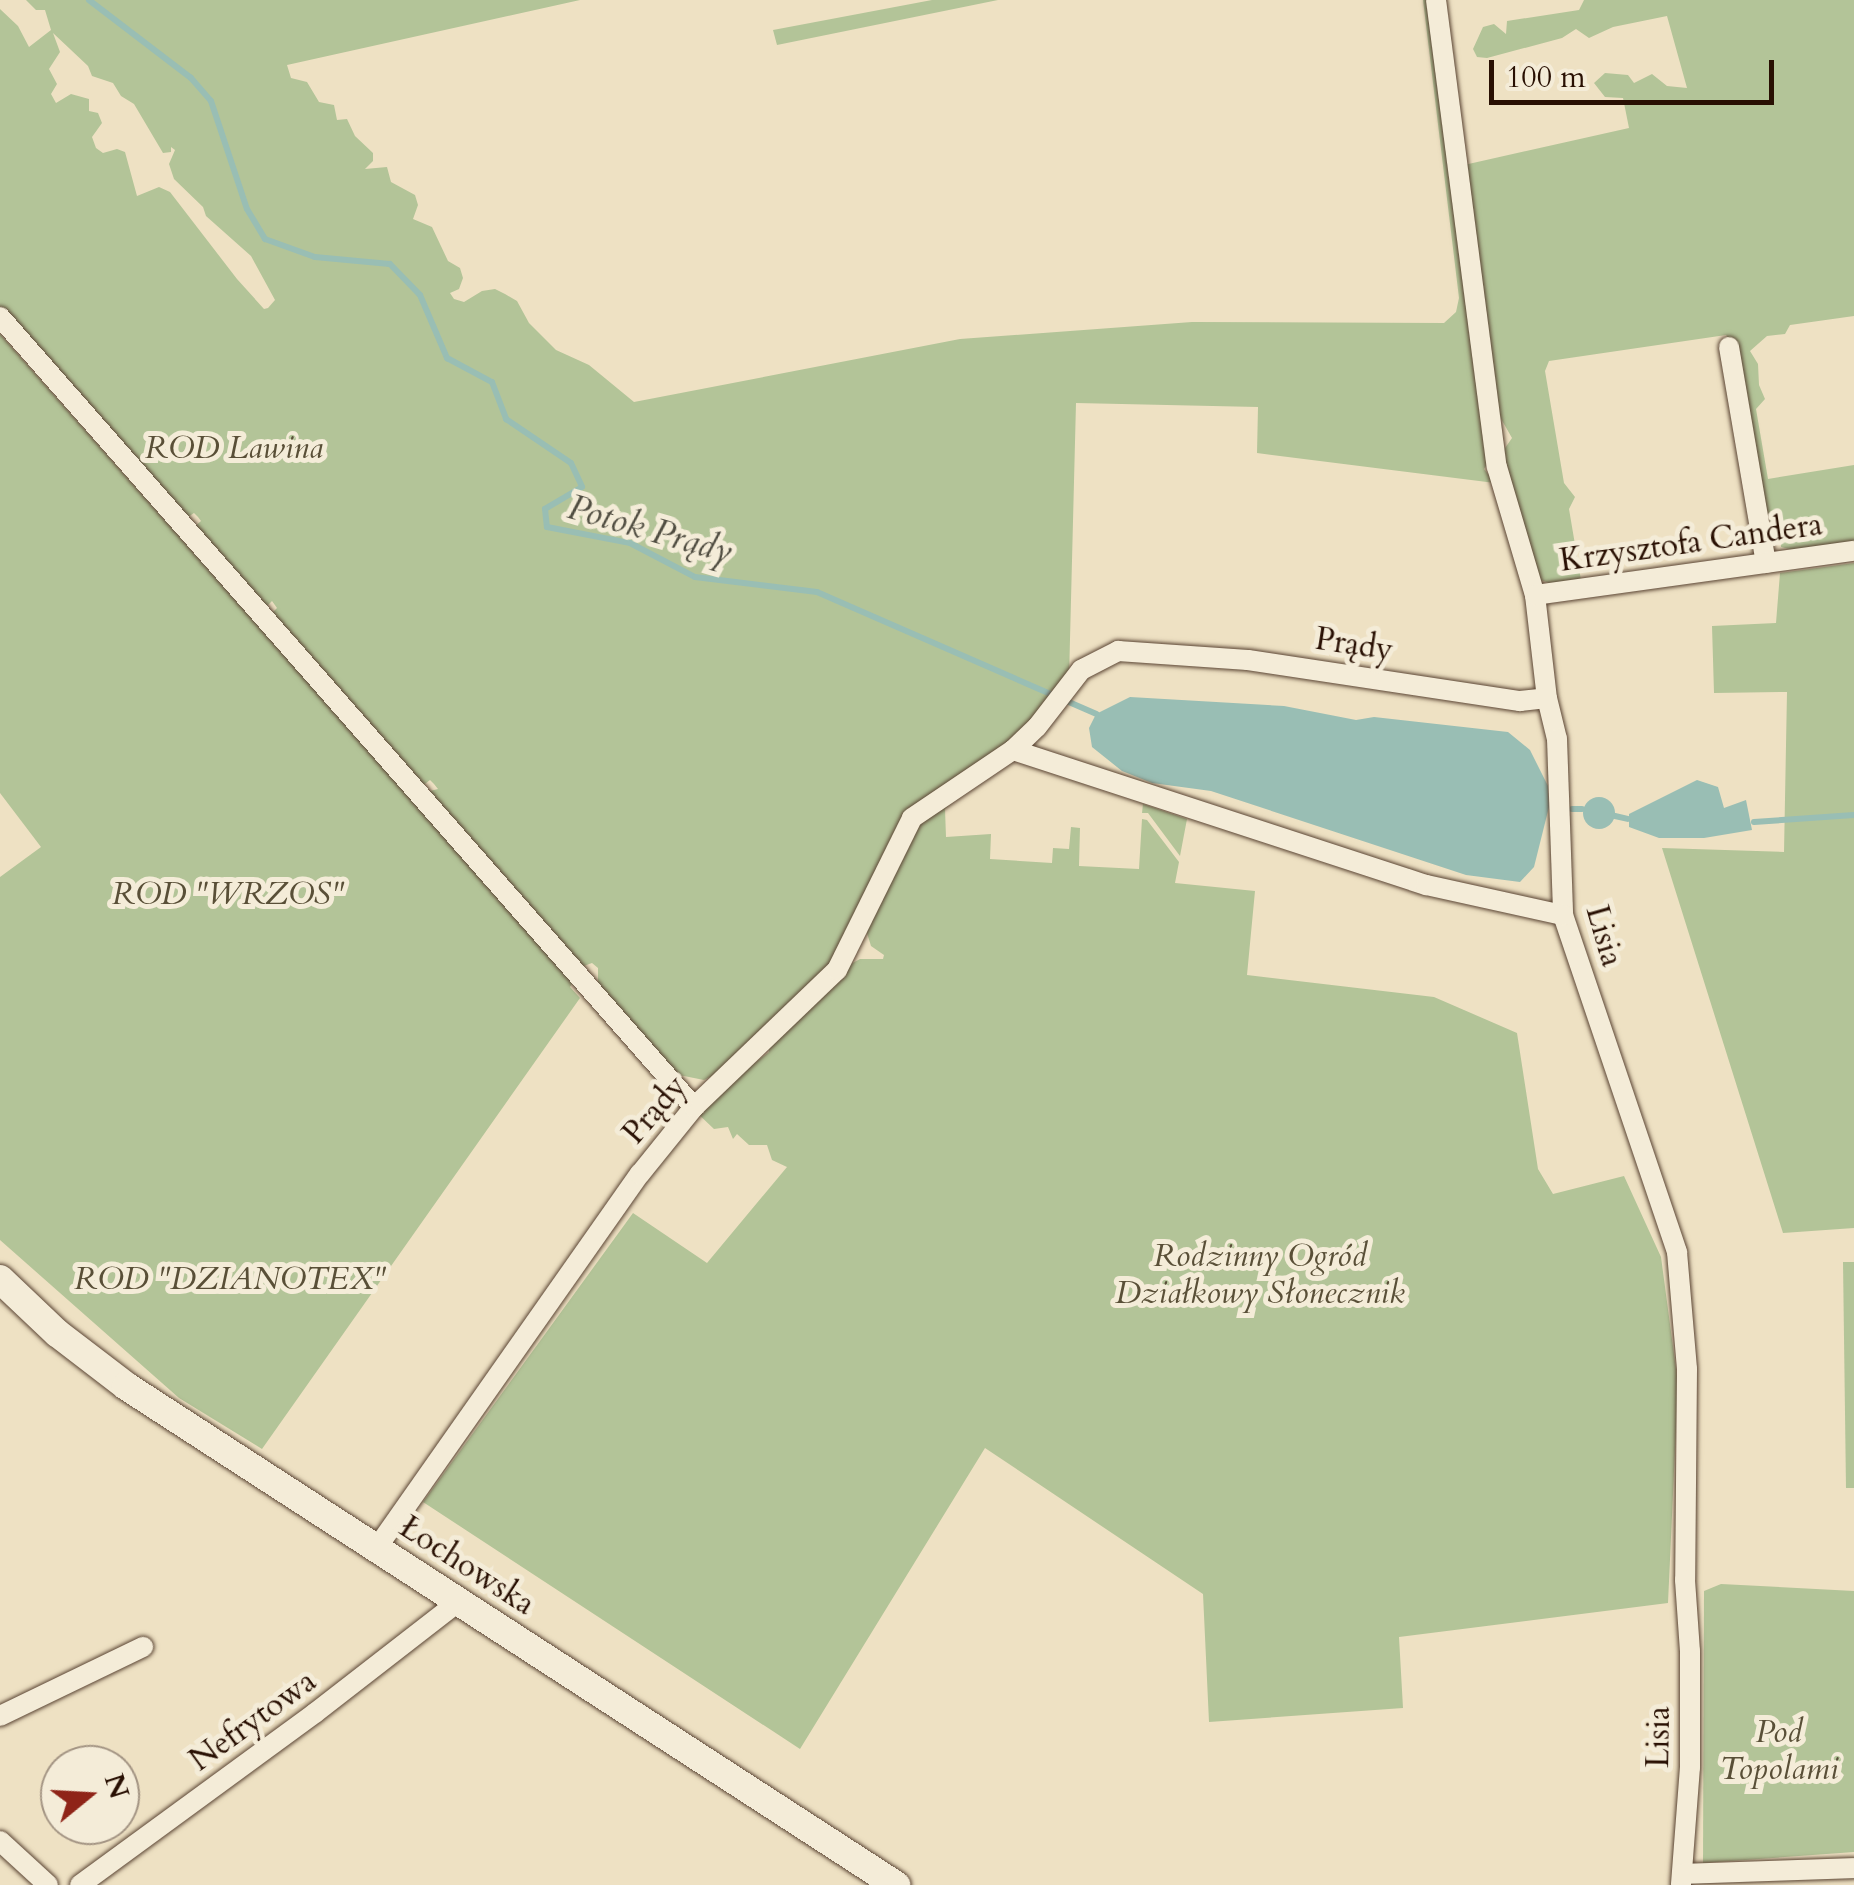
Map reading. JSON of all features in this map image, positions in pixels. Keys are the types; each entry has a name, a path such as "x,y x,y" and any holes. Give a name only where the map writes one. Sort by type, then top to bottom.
{"main road":[{"name":"Łochowska","path":"4,1290 98,1366 896,1885"}],"street":[{"name":"Lisia","path":"1436,0 1497,467 1536,595 1561,779 1563,916 1677,1252 1686,1369 1685,1580 1690,1650 1690,1768 1682,1879"},
{"path":"0,318 694,1107"},
{"path":"1728,347 1766,564"},
{"name":"Krzysztofa Candera","path":"1536,595 1854,551"},
{"name":"Prądy","path":"376,1549 640,1174 694,1107 837,970 912,818 1013,750 1038,727 1081,670 1118,651 1248,660 1520,701 1547,698"},
{"path":"1013,750 1426,885 1563,916"},
{"name":"Nefrytowa","path":"80,1885 315,1713 458,1602"},
{"path":"0,1716 143,1647"},
{"path":"0,1841 48,1885"},
{"path":"1682,1879 1854,1868"}],"green space":[{"path":"26,0 580,0 287,65 291,78 307,82 319,102 334,105 337,120 347,119 355,136 373,153 373,161 365,169 387,167 391,182 415,195 418,205 413,219 432,227 448,261 460,268 463,278 459,289 450,293 454,299 464,302 482,291 495,289 505,294 517,301 529,323 556,350 589,365 634,402 960,339 1192,322 1444,323 1456,312 1459,298 1423,0 1428,0 1489,461 1484,469 1495,483 1257,453 1258,407 1076,403 1069,679 945,809 946,837 991,834 990,859 1052,863 1053,848 1069,849 1071,827 1080,828 1079,866 1139,869 1142,819 1147,820 1179,862 1175,883 1255,891 1247,975 1434,997 1517,1033 1538,1169 1553,1194 1624,1176 1661,1257 1678,1384 1668,1603 1399,1637 1403,1708 1209,1722 1203,1594 985,1448 800,1749 423,1502 633,1213 707,1263 787,1167 772,1160 767,1145 749,1145 737,1134 733,1139 728,1127 714,1129 694,1110 769,1052 769,1047 704,1080 679,1075 598,986 598,968 592,963 581,967 430,797 430,791 438,789 434,784 430,780 421,787 271,614 277,608 272,601 265,608 193,528 201,521 198,517 194,513 185,519 0,310 0,9 18,26 29,47 51,30 45,10 36,10","holes":["53,33 88,66 92,76 113,83 121,96 134,104 163,153 171,152 171,147 175,150 169,164 174,179 203,207 206,216 251,256 275,300 268,308 264,309 237,279 170,192 159,187 137,196 125,152 117,149 103,153 96,148 92,137 102,123 98,113 89,111 89,99 71,94 56,103 51,94 57,84 49,69 60,52","913,813 866,930 871,946 884,955 883,959 860,959 807,988 841,960"]},
{"path":"932,0 998,0 777,45 773,30"},
{"path":"1584,0 1854,0 1854,316 1790,325 1785,334 1767,336 1750,351 1758,364 1759,385 1765,399 1756,409 1768,479 1854,465 1854,544 1802,552 1781,547 1780,523 1772,527 1758,481 1734,345 1726,335 1549,361 1545,371 1564,483 1575,497 1569,509 1581,580 1552,584 1538,579 1503,451 1512,438 1496,410 1464,165 1629,128 1623,98 1605,97 1594,83 1605,73 1628,75 1634,83 1652,74 1667,86 1687,88 1667,16 1613,27 1589,38 1576,29 1562,38 1487,58 1477,57 1473,49 1483,27 1494,24 1506,34 1507,21 1579,10"},
{"path":"0,334 573,982 570,987 580,998 262,1449 179,1398 0,1240 0,877 41,847 0,793"},
{"path":"1854,563 1854,1228 1783,1233 1662,848 1784,852 1787,692 1714,693 1712,626 1776,623 1780,573"},
{"path":"1143,804 1187,819 1180,856 1148,813 1142,813"},
{"path":"1843,1262 1854,1262 1854,1488 1846,1488"},
{"name":"Pod Topolami","path":"1721,1584 1854,1591 1854,1852 1703,1863 1704,1591"}],"water":[{"path":"1130,697 1284,706 1356,720 1374,717 1508,732 1530,750 1548,786 1549,807 1534,867 1520,882 1466,875 1211,791 1152,783 1122,771 1092,747 1089,728 1096,714"},
{"path":"1697,780 1718,787 1724,808 1746,800 1752,830 1704,838 1659,838 1629,827 1629,814"},
{"path":"1599,797 1610,802 1615,813 1610,824 1599,829 1588,824 1583,813 1588,802"}],"waterway":[{"name":"Potok Prądy","path":"89,0 191,78 211,101 247,209 265,239 315,257 390,264 420,295 447,358 492,382 506,419 571,463 582,487 545,509 547,527 630,543 695,577 817,592 1096,714"},
{"name":"Potok Prądy","path":"1572,809 1582,809"},
{"name":"Potok Prądy","path":"1754,822 1854,815"},
{"path":"1615,816 1628,819"}],"park label":[{"name":"ROD Lawina","path":"234,448"},
{"name":"ROD \"WRZOS\"","path":"228,894"},
{"name":"Rodzinny Ogród Działkowy Słonecznik","path":"1260,1276"},
{"name":"ROD \"DZIANOTEX\"","path":"230,1279"}]}
